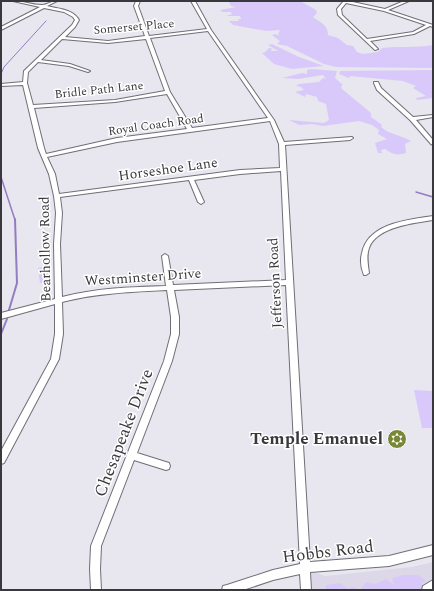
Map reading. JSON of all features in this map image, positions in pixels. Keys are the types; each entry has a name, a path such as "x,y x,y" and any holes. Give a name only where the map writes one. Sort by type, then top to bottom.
{"street":[{"path":"1,85 25,83 26,72 74,26 77,18 65,11 15,1"},
{"path":"1,29 55,1"},
{"path":"138,1 136,6 168,92 190,130"},
{"name":"Jefferson Road","path":"193,1 209,30 271,119 282,144 306,590"},
{"path":"342,1 385,10 431,26"},
{"path":"385,10 407,1"},
{"path":"346,2 339,9 340,15 376,49"},
{"path":"366,40 414,33 431,26"},
{"name":"Somerset Place","path":"61,38 100,42 209,30"},
{"path":"37,61 70,65 88,71"},
{"path":"376,82 380,89 412,119 433,143"},
{"name":"Bearhollow Road","path":"1,460 55,359 59,334 59,213 57,196 52,174 44,156 25,83"},
{"name":"Bridle Path Lane","path":"31,107 116,101 168,92"},
{"path":"412,119 433,116"},
{"name":"Royal Coach Road","path":"44,156 117,140 271,119"},
{"path":"282,144 350,138"},
{"name":"Horseshoe Lane","path":"57,196 254,170 283,169"},
{"path":"191,179 201,202"},
{"path":"366,273 364,256 367,246 374,237 397,225 433,218"},
{"name":"Chesapeake Drive","path":"96,590 96,546 106,518 133,456 168,361 175,334 175,317 165,256"},
{"name":"Westminster Drive","path":"1,316 58,300 106,291 289,282"},
{"path":"133,456 166,466"},
{"name":"Hobbs Road","path":"227,590 273,575 304,568 389,561 433,550"},
{"path":"427,590 433,585"}],"shaded area":[{"path":"220,1 300,1 316,10 317,13 313,17 325,26 328,31 328,35 338,38 347,45 353,46 357,52 363,54 378,52 382,48 433,45 433,68 336,67 324,64 287,46 277,44 280,41 272,35 275,34 280,36 278,34 280,30 266,31 233,25 229,21 239,21 238,19 241,19 240,16 226,16 232,14 231,12 222,12 220,10 236,7 231,6 229,2"},
{"path":"272,44 299,57 324,66 292,69 274,64 262,53 269,48 273,49 270,51 278,51 268,45"},
{"path":"307,70 337,71 335,78 343,85 341,86 342,89 371,113 371,117 382,125 381,127 388,132 411,141 405,144 406,153 394,154 385,149 381,150 382,153 378,153 375,143 387,139 378,134 379,130 372,125 359,121 323,126 312,124 299,125 289,120 324,123 329,120 326,104 318,101 317,97 306,94 305,97 295,92 304,90 301,87 296,86 299,84 319,82 323,78 326,79 323,75 298,79 282,78 302,73 307,74"},
{"path":"433,70 433,98 417,100 416,98 426,96 413,88 416,86 403,81 350,76 349,78 339,74 340,71"},
{"path":"48,266 48,279 44,283 40,283 38,268"},
{"path":"414,390 433,391 433,428 422,428"},
{"path":"433,562 433,590 306,590 303,568 325,576 412,567"},
{"path":"403,575 418,575 426,581 422,583 423,590 360,590 366,582 376,584 386,579 394,585 392,578"},
{"path":"340,583 348,589 352,587 360,590 326,590 326,585"}],"waterway":[{"path":"1,74 4,67 46,21"},
{"path":"1,177 15,220"},
{"path":"416,192 433,197"},
{"path":"9,310 17,283 15,219"},
{"path":"1,334 7,319"}],"place":[{"name":"Temple Emanuel","path":"397,439"}]}
